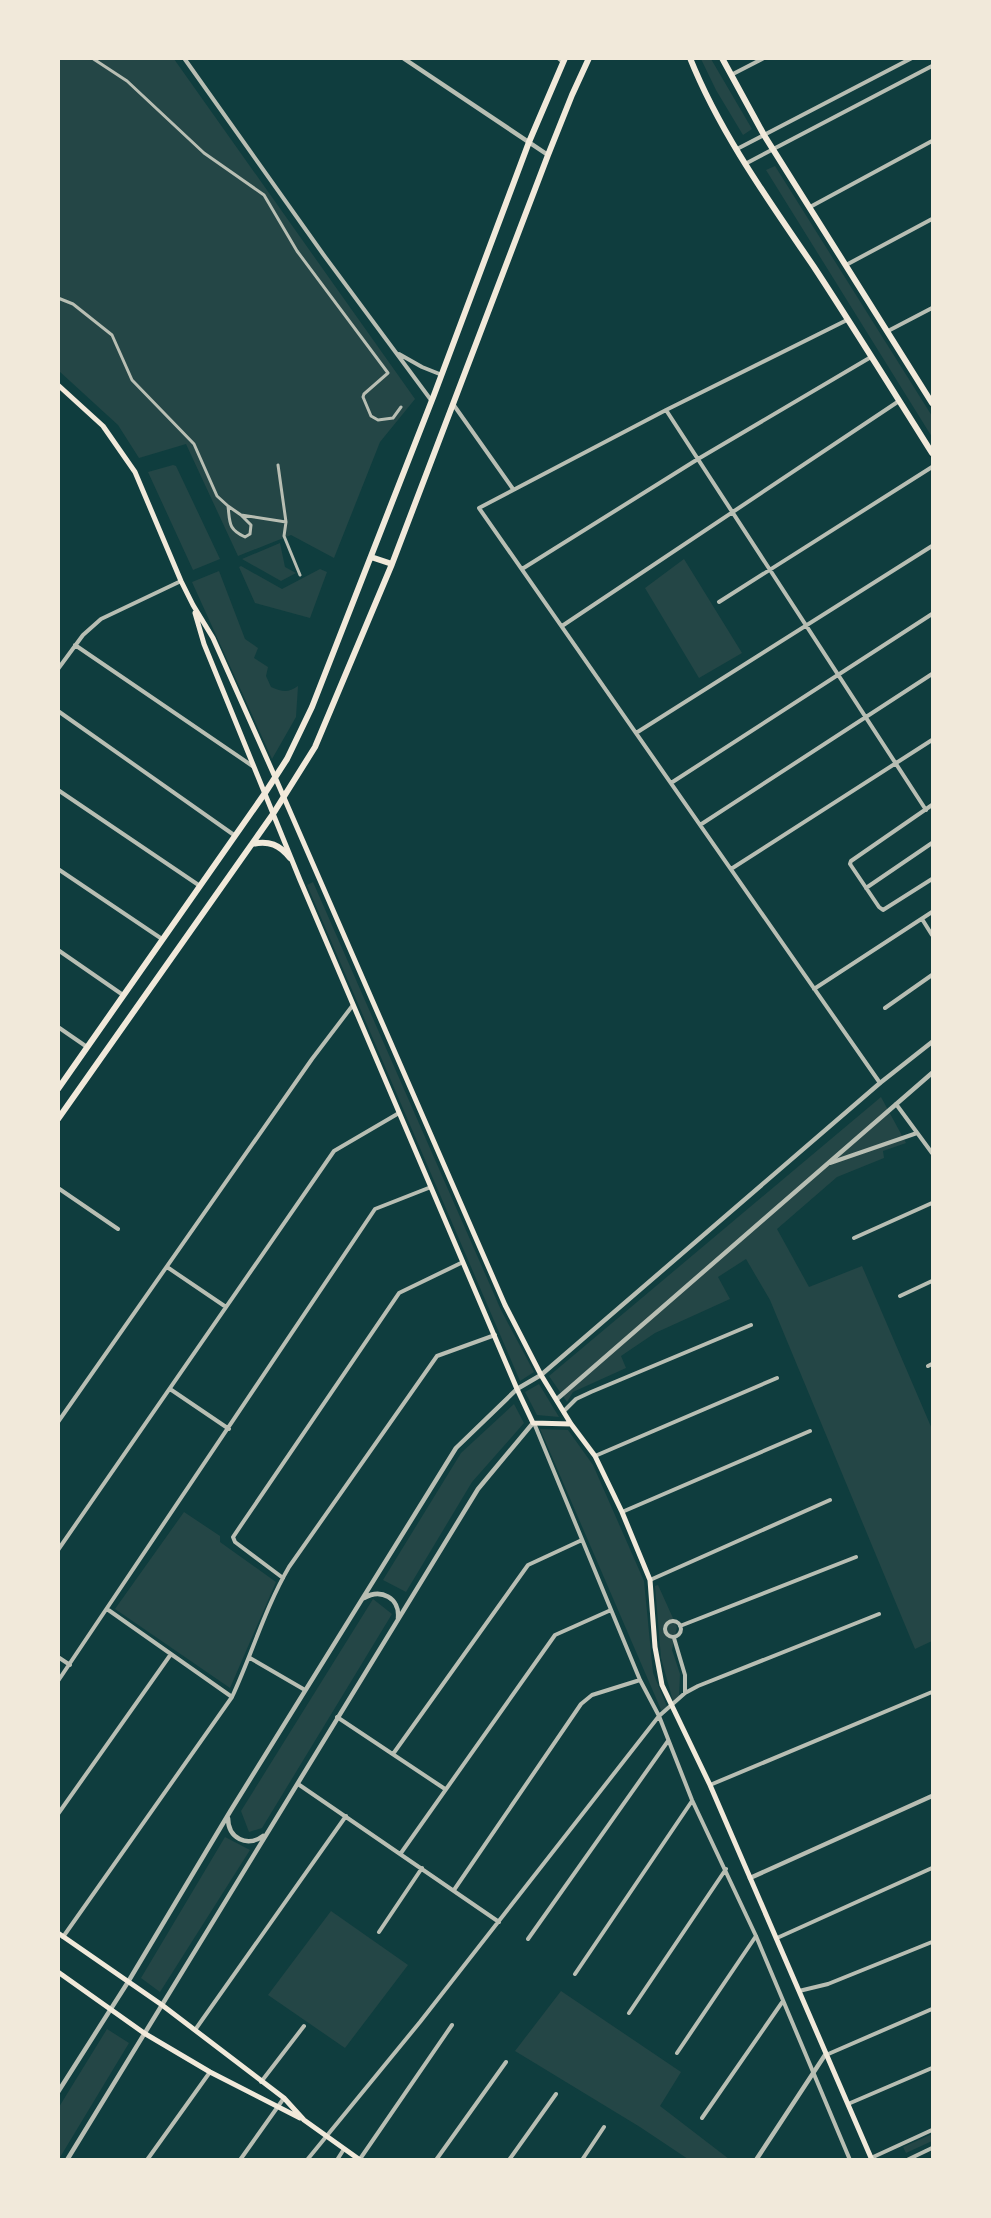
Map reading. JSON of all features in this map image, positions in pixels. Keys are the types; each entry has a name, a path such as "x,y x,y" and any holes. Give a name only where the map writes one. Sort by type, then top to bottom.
{"main road":[{"path":"59,1116 273,814 315,747 392,564 548,155 589,58"},
{"path":"690,58 719,119 745,164 848,319 933,453"},
{"path":"722,58 772,149 932,400"},
{"path":"58,1089 265,793 296,742 312,707 432,401 562,60"},
{"path":"58,385 91,413 119,446 135,472 181,581 213,638 275,777 501,1295 541,1375 571,1424 595,1456 622,1512 650,1580 655,1647 662,1685 710,1785 871,2159"},
{"path":"371,557 392,564"},
{"path":"193,605 204,644 291,858 518,1389 534,1423 571,1424"},
{"path":"252,844 272,843 291,858"},
{"path":"61,1935 162,2005 284,2098 304,2120 360,2159"},
{"path":"58,1972 144,2033 210,2072 304,2120"}],"street":[{"path":"92,58 127,81 204,153 264,195 297,251 388,374 364,394 363,397 371,416 378,420 393,418 401,407"},
{"path":"184,58 323,254 432,401"},
{"path":"404,58 548,155"},
{"path":"731,76 764,58"},
{"path":"737,149 912,58"},
{"path":"745,164 933,66"},
{"path":"809,207 933,141"},
{"path":"845,265 933,219"},
{"path":"58,298 73,304 112,335 132,380 194,444 217,496 251,525 250,534 245,537 234,532 230,525 228,506"},
{"path":"888,332 933,308"},
{"path":"848,319 666,410 479,508 880,1083"},
{"path":"396,352 442,375"},
{"path":"522,569 698,459 872,356"},
{"path":"562,626 900,401"},
{"path":"453,403 513,489"},
{"path":"666,410 926,810"},
{"path":"278,465 286,522 284,536 300,574"},
{"path":"719,602 933,467"},
{"path":"241,515 286,522"},
{"path":"636,733 933,546"},
{"path":"58,669 75,645 101,619 181,581"},
{"path":"671,783 933,614"},
{"path":"75,645 254,767"},
{"path":"700,825 933,674"},
{"path":"58,711 235,836"},
{"path":"731,869 933,740"},
{"path":"58,790 200,886"},
{"path":"933,805 851,861 851,867 879,907 886,909 933,879"},
{"path":"866,888 933,843"},
{"path":"58,869 163,939"},
{"path":"814,989 933,912"},
{"path":"921,919 933,935"},
{"path":"58,950 124,996"},
{"path":"885,1008 933,975"},
{"path":"58,1422 353,1004"},
{"path":"58,1027 87,1048"},
{"path":"58,2092 456,1448 518,1389 541,1375 880,1083 933,1042"},
{"path":"557,1399 933,1072"},
{"path":"896,1104 933,1153"},
{"path":"58,1550 334,1151 400,1112"},
{"path":"826,1165 917,1133"},
{"path":"58,1681 375,1209 432,1187"},
{"path":"58,1188 118,1228"},
{"path":"854,1238 933,1203"},
{"path":"283,1578 235,1542 233,1537 399,1293 464,1262"},
{"path":"167,1267 226,1307"},
{"path":"900,1296 933,1281"},
{"path":"564,1411 576,1399 591,1392 751,1325"},
{"path":"61,1935 232,1697 283,1578 437,1356 495,1335"},
{"path":"595,1456 777,1378"},
{"path":"170,1389 229,1429"},
{"path":"67,2160 478,1488 534,1423 640,1680 659,1716 692,1800 756,1936 850,2160"},
{"path":"622,1512 810,1431"},
{"path":"650,1580 830,1500"},
{"path":"393,1754 528,1565 582,1540"},
{"path":"680,1626 856,1557"},
{"path":"359,1605 364,1598 372,1594 389,1597 396,1604 398,1613 394,1626"},
{"path":"107,1609 232,1697"},
{"path":"401,1853 555,1635 612,1610"},
{"path":"307,2160 420,2022 659,1716 685,1693 879,1614"},
{"path":"674,1638 665,1633 665,1626 671,1621 680,1626"},
{"path":"674,1638 680,1633 680,1626"},
{"path":"674,1638 685,1675 685,1693"},
{"path":"58,1814 171,1654"},
{"path":"58,1656 70,1665"},
{"path":"250,1658 306,1691"},
{"path":"454,1890 581,1704 592,1695 640,1680"},
{"path":"710,1785 933,1692"},
{"path":"337,1717 445,1790"},
{"path":"528,1939 669,1740"},
{"path":"298,1784 499,1922"},
{"path":"750,1878 933,1796"},
{"path":"575,1974 692,1800"},
{"path":"231,1810 228,1819 229,1828 238,1839 247,1842 256,1841 267,1832"},
{"path":"195,2031 346,1816"},
{"path":"379,1932 422,1868"},
{"path":"777,1938 933,1868"},
{"path":"629,2013 726,1869"},
{"path":"677,2053 756,1936"},
{"path":"798,1991 828,1984 933,1942"},
{"path":"702,2118 783,2001"},
{"path":"756,2160 825,2055 933,2009"},
{"path":"360,2159 452,2025"},
{"path":"261,2082 304,2026"},
{"path":"436,2160 506,2062"},
{"path":"848,2104 933,2068"},
{"path":"147,2160 210,2072"},
{"path":"509,2160 556,2094"},
{"path":"240,2160 284,2098"},
{"path":"582,2160 604,2127"},
{"path":"871,2159 933,2130"},
{"path":"907,2160 933,2148"},
{"path":"337,2160 344,2149"}],"shaded area":[{"path":"59,59 174,59 415,399 380,442 334,558 291,535 238,556 186,444 139,458 118,425 59,371"},
{"path":"701,59 711,59 752,129 743,135 716,90"},
{"path":"775,166 932,416 932,437 766,170"},
{"path":"176,466 220,559 193,570 148,472"},
{"path":"280,543 285,567 296,573 281,581 242,559"},
{"path":"684,559 742,653 699,678 645,588"},
{"path":"241,566 282,589 320,569 327,572 310,618 255,603 239,567"},
{"path":"219,571 245,639 258,648 254,658 268,667 266,676 271,687 285,691 298,686 296,717 272,759 192,582"},
{"path":"313,882 501,1310 534,1372 520,1381 307,885"},
{"path":"881,1097 906,1143 883,1151 884,1158 837,1177 777,1229 809,1287 862,1266 932,1429 932,1641 915,1649 770,1300 746,1259 718,1277 730,1299 655,1333 621,1356 626,1368 573,1392 567,1402 549,1376"},
{"path":"539,1384 559,1417 537,1415 525,1392"},
{"path":"514,1404 524,1423 472,1482 406,1592 383,1580 461,1453"},
{"path":"540,1429 568,1430 593,1465 644,1581 653,1673 668,1709 662,1712"},
{"path":"184,1512 220,1536 220,1542 276,1582 230,1688 115,1609"},
{"path":"658,1585 677,1627 672,1650 680,1674 679,1697 673,1701 661,1658 655,1586"},
{"path":"373,1599 392,1614 262,1828 249,1832 241,1811"},
{"path":"225,1837 250,1850 160,1992 141,1978"},
{"path":"331,1911 408,1965 345,2048 268,1995"},
{"path":"561,1991 681,2072 660,2106 729,2159 688,2159 515,2051"},
{"path":"107,2029 129,2043 59,2159 59,2107"},
{"path":"932,2134 932,2141 906,2153 903,2147"}]}
